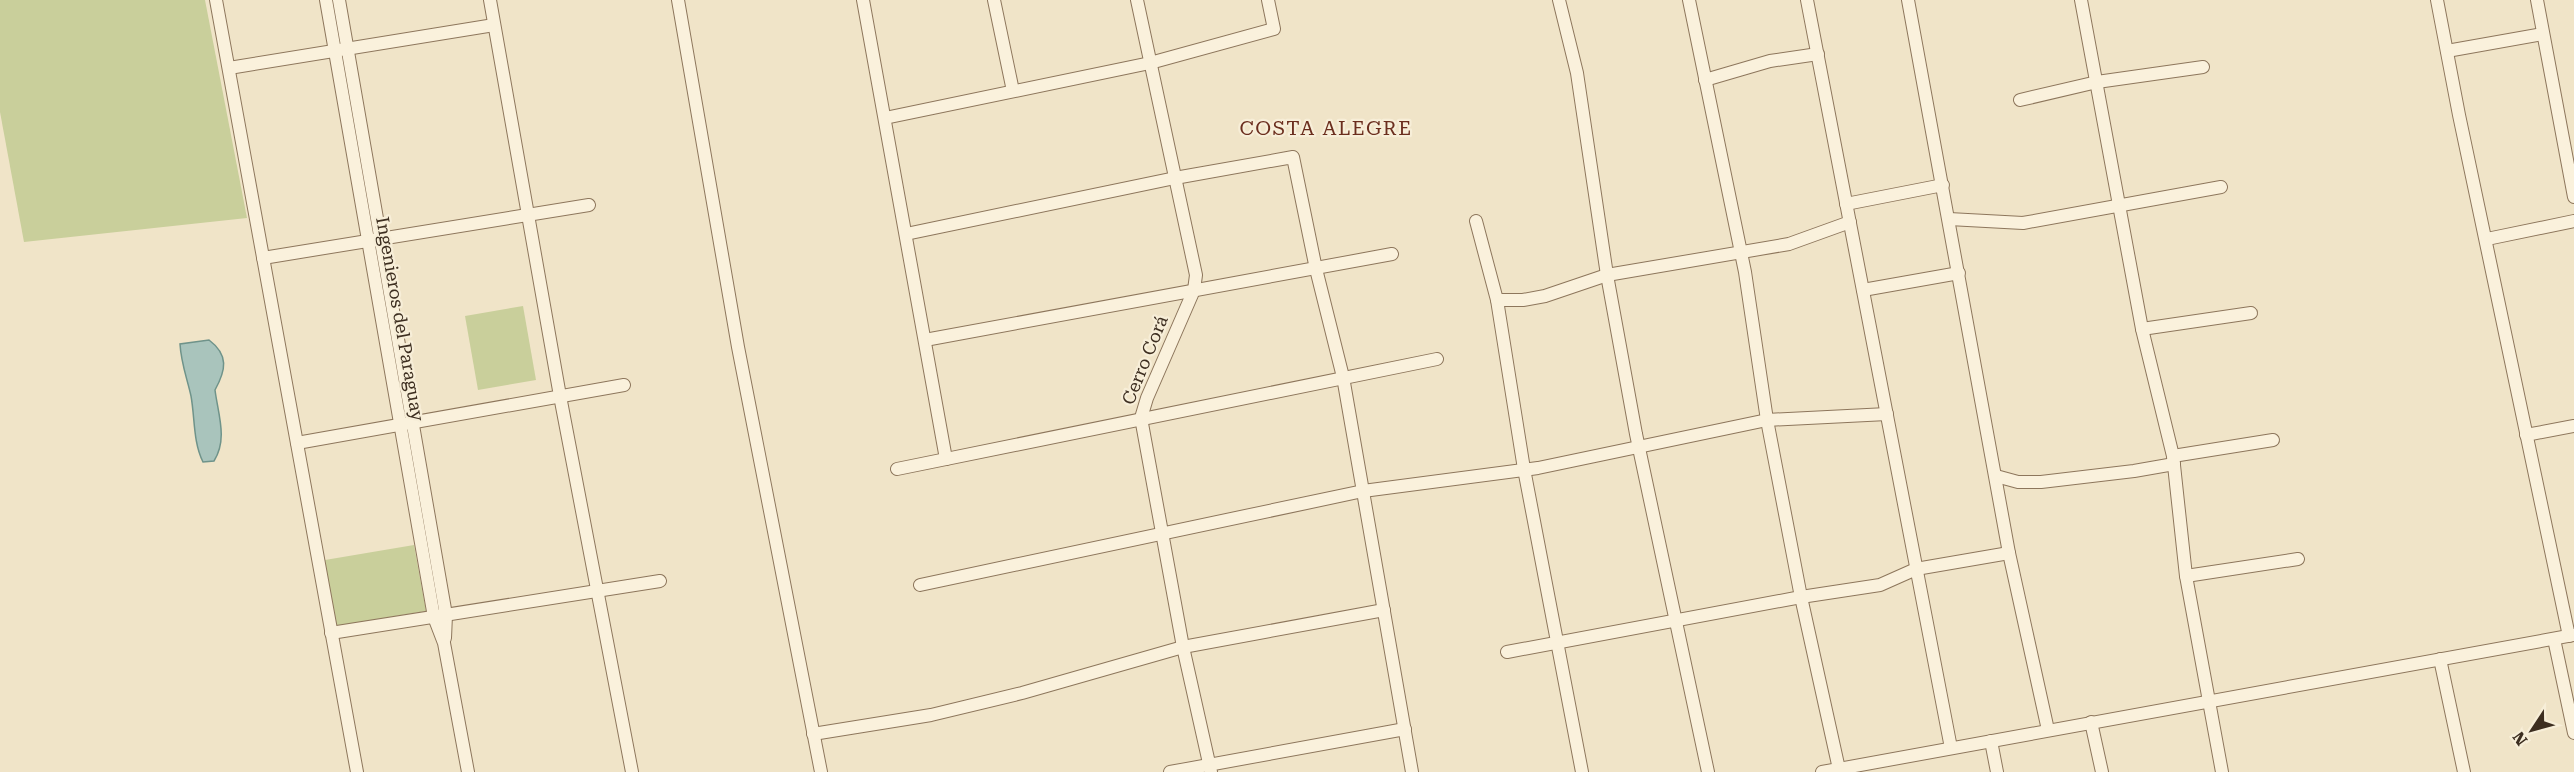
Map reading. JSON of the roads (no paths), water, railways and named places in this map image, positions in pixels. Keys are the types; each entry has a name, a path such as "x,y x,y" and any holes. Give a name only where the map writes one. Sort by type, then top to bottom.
{"street":[{"path":"216,0 357,772"},
{"name":"Ingenieros del Paraguay","path":"326,0 341,50 468,772"},
{"name":"Ingenieros del Paraguay","path":"339,0 341,50"},
{"path":"490,0 560,396 632,772"},
{"path":"678,0 738,347 821,772"},
{"path":"863,0 946,459"},
{"path":"994,0 1013,91"},
{"name":"Cerro Corá","path":"1137,0 1196,276 1194,290 1146,398 1141,418 1183,647 1210,768"},
{"path":"885,118 1150,63 1274,29 1268,0"},
{"path":"1559,0 1577,73 1607,275 1639,446 1708,772"},
{"path":"1689,0 1740,251 1767,420 1801,597 1839,769"},
{"path":"1807,0 1951,748"},
{"path":"1908,0 2009,553 2048,730"},
{"path":"2081,0 2142,329 2174,460 2186,576 2222,772"},
{"path":"1822,772 2571,636 2526,435 2437,0"},
{"path":"2537,0 2574,196"},
{"path":"229,68 494,25"},
{"path":"2447,51 2543,34"},
{"path":"1706,80 1770,61 1818,54"},
{"path":"2020,100 2097,82 2203,66"},
{"path":"906,234 1175,178 1293,157 1316,269 1343,377 1412,772"},
{"path":"1846,204 1943,185"},
{"path":"1949,219 2023,223 2221,187"},
{"path":"263,258 589,205"},
{"path":"1476,221 1497,300 1524,470 1582,772"},
{"path":"2487,239 2574,221"},
{"path":"1497,300 1523,300 1545,296 1607,275 1802,241 1850,222"},
{"path":"925,340 1392,254"},
{"path":"1863,290 1959,273"},
{"path":"2142,329 2251,313"},
{"path":"897,469 1437,359"},
{"path":"297,442 624,385"},
{"path":"920,585 1364,491 1524,470 1767,420 1887,414"},
{"path":"2526,435 2574,426"},
{"path":"1996,477 2026,483 2134,471 2174,460 2273,440"},
{"path":"1507,652 1801,597 1880,585 1916,569 2009,553"},
{"path":"2186,576 2298,559"},
{"path":"332,633 660,581"},
{"path":"813,734 931,715 1022,693 1183,647 1384,610"},
{"path":"2554,639 2574,733"},
{"path":"2440,659 2464,772"},
{"path":"2091,722 2102,772"},
{"path":"1170,772 1210,768 1405,729"},
{"path":"1991,741 1997,772"}],"water":[{"path":"209,340 220,351 224,363 222,376 215,390 221,435 214,461 203,462 196,438 191,396 180,344"}],"district":[{"name":"COSTA ALEGRE","path":"1326,128"}]}
